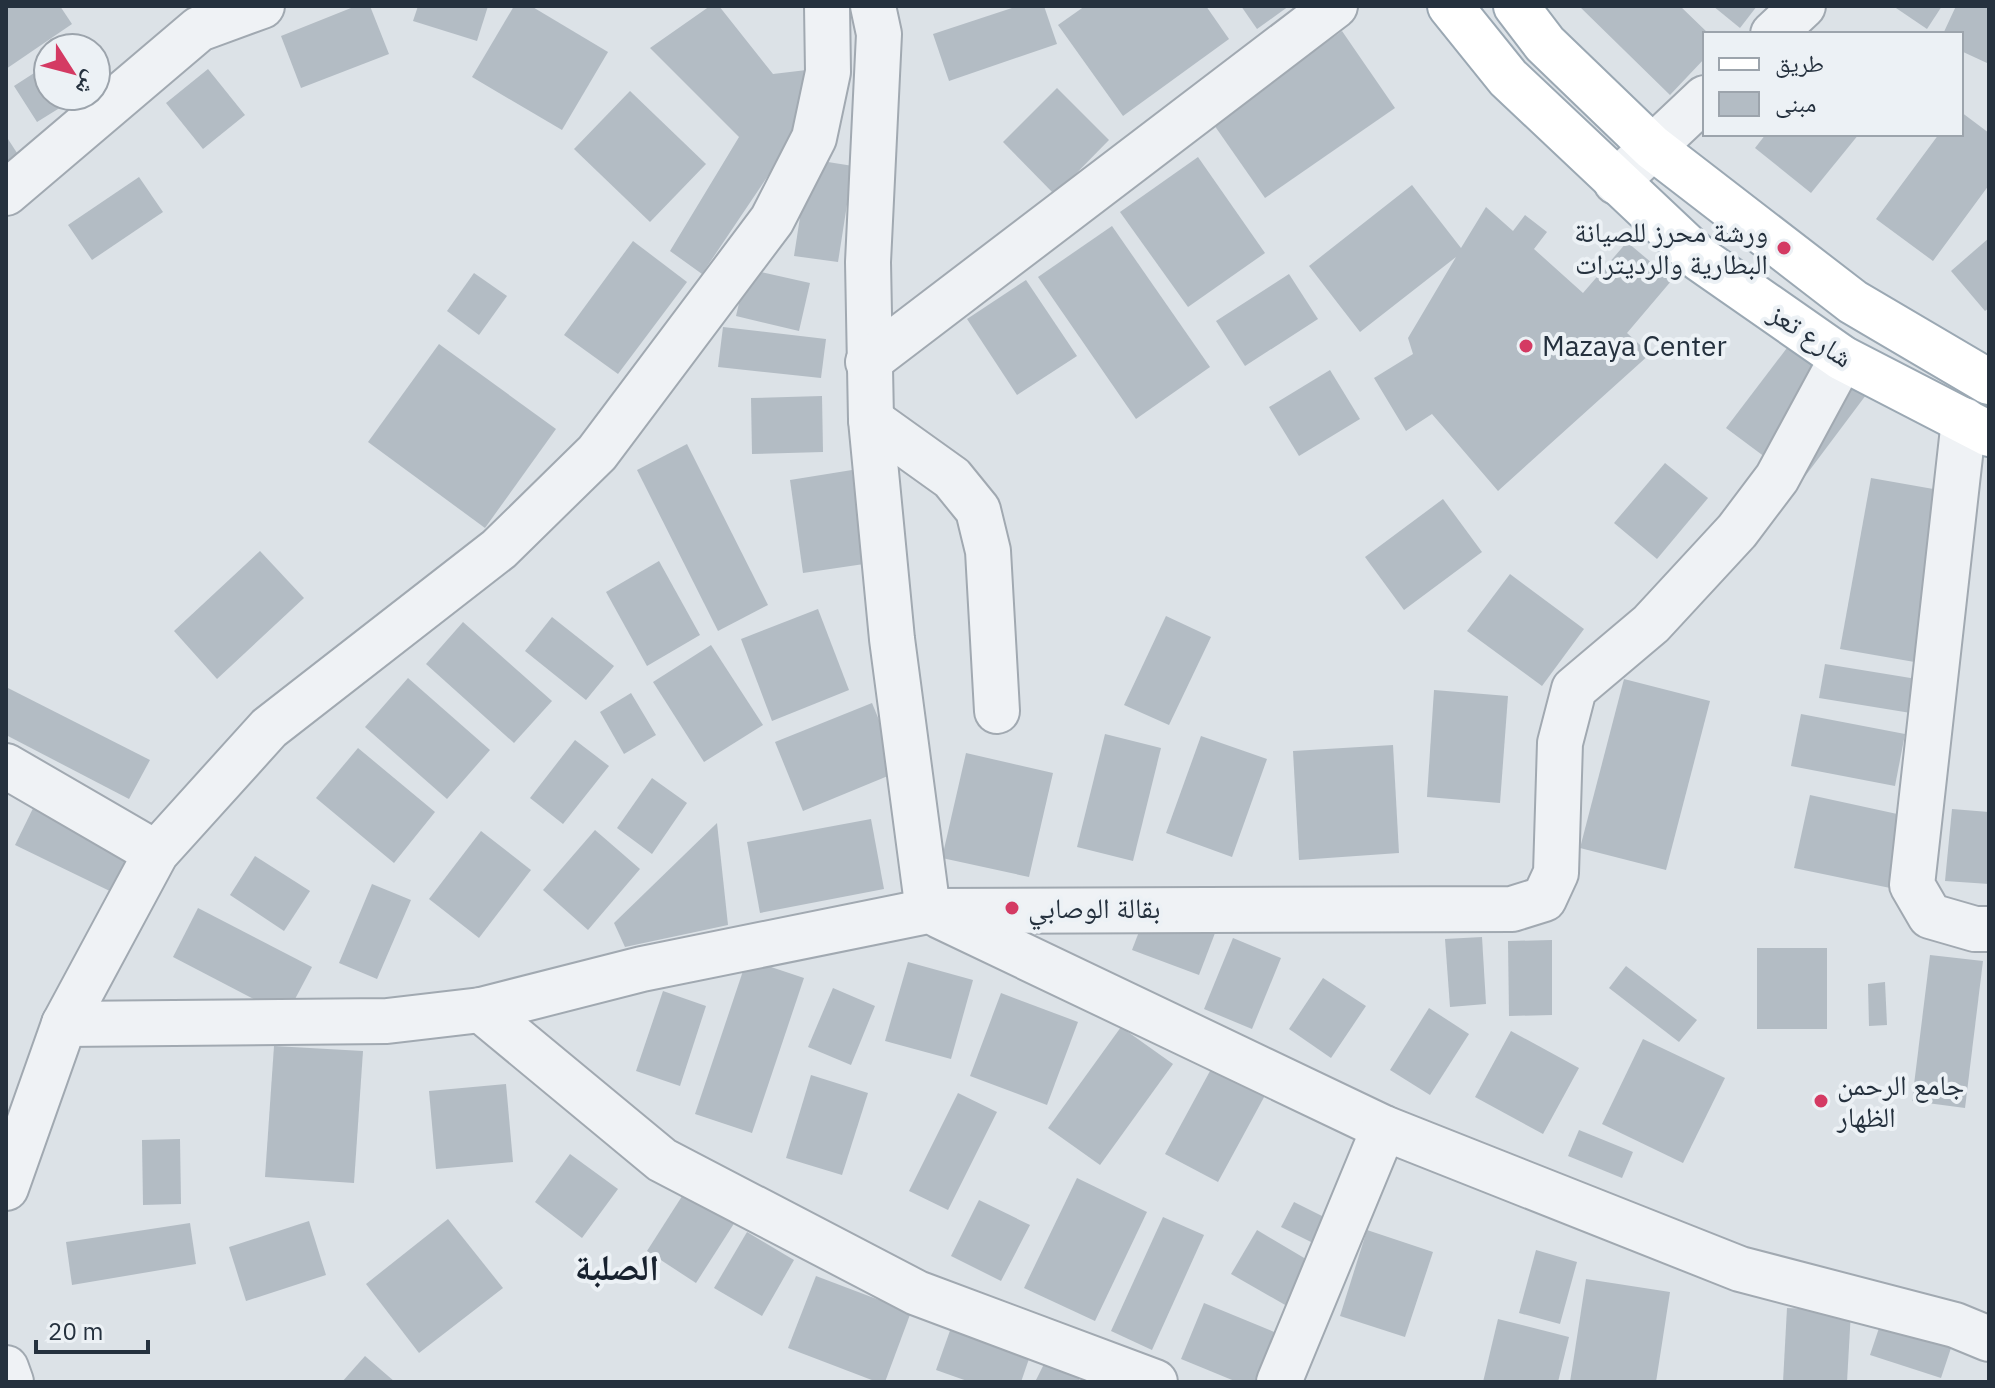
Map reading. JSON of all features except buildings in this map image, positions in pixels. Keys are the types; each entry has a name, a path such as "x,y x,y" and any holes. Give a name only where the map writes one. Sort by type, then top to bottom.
{"main road":[{"name":"شارع تعز","path":"1450,6 1508,78 1700,259 1842,358 1976,427"},
{"name":"شارع تعز","path":"1516,6 1545,44 1652,147 1853,302 1983,370"}],"street":[{"path":"6,193 199,29 262,6"},
{"path":"6,1188 64,1024 156,853 269,728 499,549 597,453 772,220 814,138 828,72 827,6"},
{"path":"873,6 879,34 868,262 871,420 892,639 928,911"},
{"path":"868,362 1335,6"},
{"path":"1775,32 1803,6"},
{"path":"1616,182 1703,100"},
{"path":"64,1024 387,1021 481,1010 642,969 928,911 1512,909 1544,899 1556,873 1560,743 1574,689 1651,624 1737,531 1777,478 1842,358"},
{"path":"871,420 952,478 978,510 988,551 997,711"},
{"path":"1976,427 1912,885 1930,916 1975,929 1989,929"},
{"path":"6,766 156,853"},
{"path":"928,911 1384,1128 1740,1269 1955,1325 1989,1339"},
{"path":"481,1010 662,1160 917,1293 1155,1382"},
{"path":"1279,1382 1384,1128"},
{"path":"6,1368 11,1382"}],"place":[{"name":"ورشة محرز للصيانة البطارية والرديترات","path":"1784,248"},
{"name":"Mazaya Center","path":"1526,346"},
{"name":"بقالة الوصابي","path":"1012,908"},
{"name":"جامع الرحمن الظهار","path":"1821,1101"}],"district":[{"name":"الصلبة","path":"617,1267"}]}
